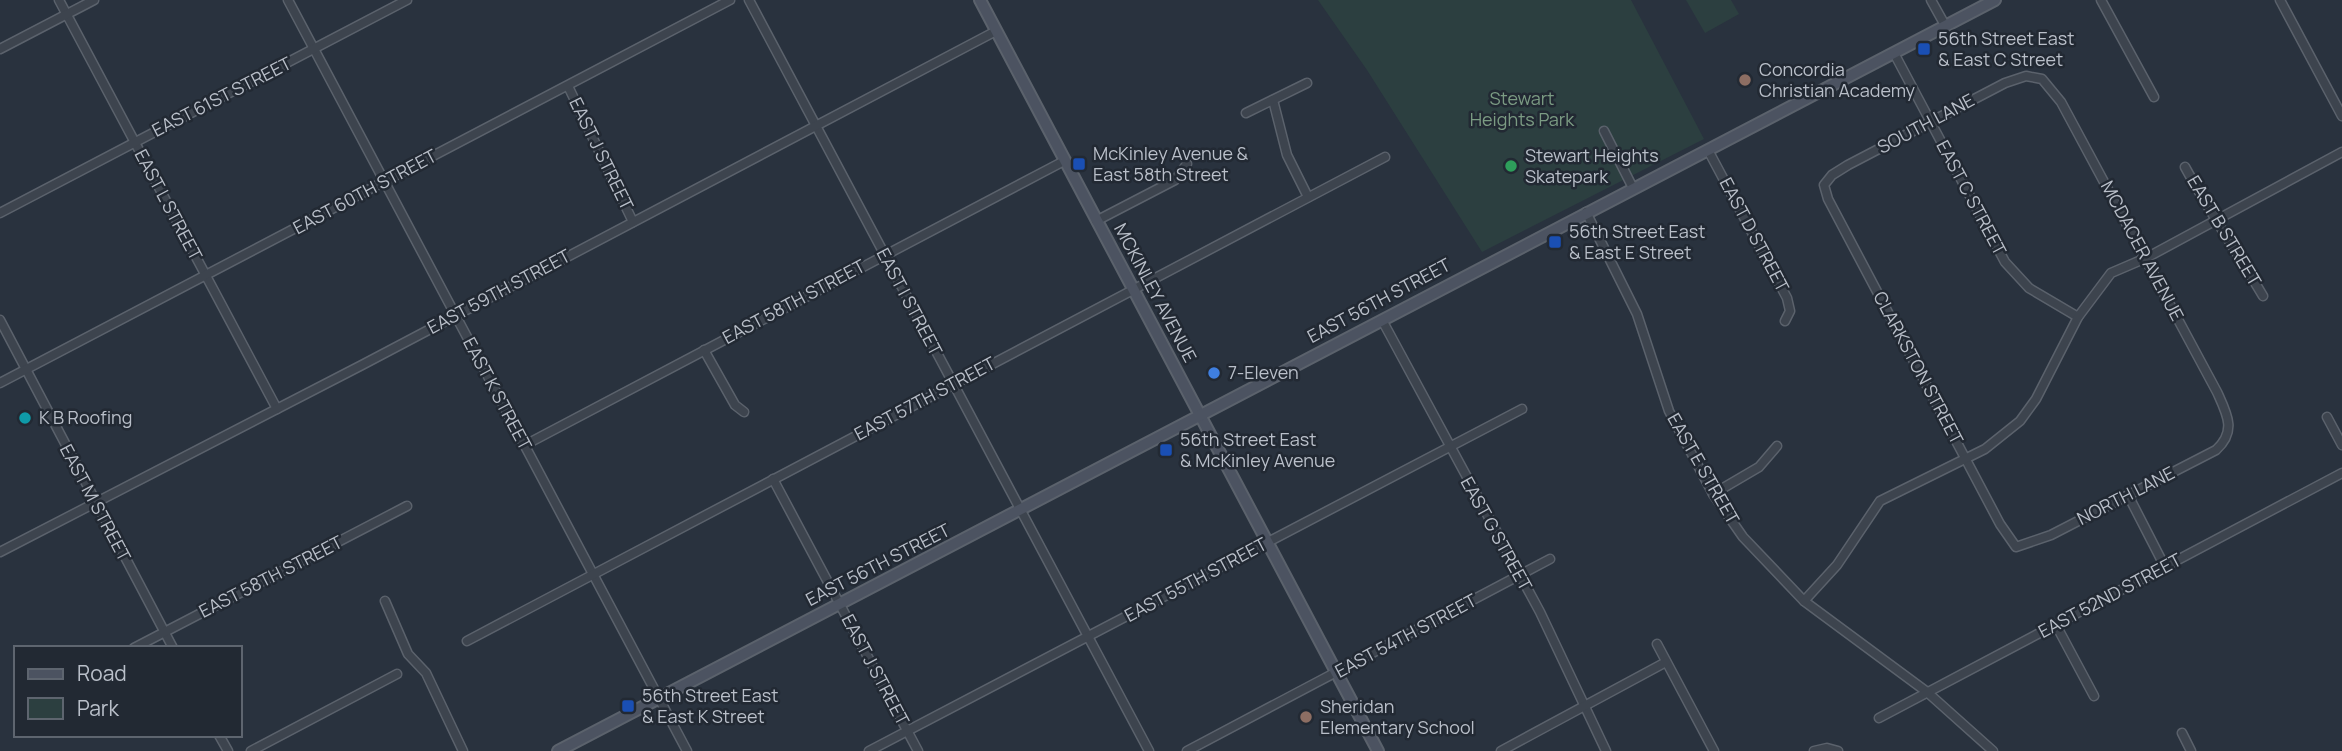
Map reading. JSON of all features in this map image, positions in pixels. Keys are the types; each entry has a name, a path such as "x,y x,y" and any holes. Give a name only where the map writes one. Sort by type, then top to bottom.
{"street":[{"name":"EAST L STREET","path":"59,0 277,410"},
{"path":"0,50 94,0"},
{"name":"EAST K STREET","path":"288,0 687,751"},
{"name":"EAST 61ST STREET","path":"0,213 407,0"},
{"name":"EAST 60TH STREET","path":"0,383 730,0"},
{"name":"EAST I STREET","path":"749,0 1149,751"},
{"name":"MCKINLEY AVENUE","path":"980,0 1378,751"},
{"path":"1931,0 1946,27"},
{"name":"EAST 56TH STREET","path":"558,751 1995,0"},
{"path":"2101,0 2154,97"},
{"path":"2280,0 2342,116"},
{"name":"EAST 59TH STREET","path":"0,552 277,410 996,31"},
{"name":"EAST C STREET","path":"1894,53 2012,272 2029,288 2078,317"},
{"name":"SOUTH LANE","path":"1824,188 1827,180 1836,172 1931,121 2005,83 2021,77 2037,77"},
{"name":"MCDACER AVENUE","path":"2037,77 2046,82 2061,102 2146,258 2228,416 2228,434"},
{"path":"1246,113 1307,83"},
{"name":"EAST J STREET","path":"568,86 633,222"},
{"path":"1273,100 1287,155 1308,197"},
{"path":"1604,131 1633,188"},
{"name":"EAST D STREET","path":"1708,150 1787,298 1790,311 1784,321"},
{"path":"1804,601 1837,565 1876,505 2003,437 2028,410 2078,317 2111,274 2146,258 2342,152"},
{"name":"EAST 57TH STREET","path":"467,641 1385,157"},
{"name":"EAST 58TH STREET","path":"525,445 1064,160"},
{"path":"1096,221 1175,180 1187,163"},
{"name":"EAST B STREET","path":"2185,166 2214,221 2225,232 2263,296"},
{"name":"CLARKSTON STREET","path":"1824,188 2000,524 2016,547"},
{"name":"EAST E STREET","path":"1586,212 1637,314 1669,411 1713,494 1749,545 1804,601 1927,692 1993,751"},
{"name":"EAST M STREET","path":"0,320 172,646"},
{"name":"EAST G STREET","path":"1382,320 1518,576 1606,751"},
{"path":"704,350 735,405 744,411"},
{"name":"EAST 55TH STREET","path":"869,751 1522,409"},
{"path":"2327,417 2342,445"},
{"name":"NORTH LANE","path":"2016,547 2034,542 2216,450 2228,434"},
{"path":"1713,494 1759,467 1777,446"},
{"name":"EAST 52ND STREET","path":"1879,718 2342,473"},
{"name":"EAST J STREET","path":"773,479 918,751"},
{"path":"2128,495 2165,567"},
{"name":"EAST 58TH STREET","path":"138,646 407,506"},
{"name":"EAST 54TH STREET","path":"1187,751 1550,559"},
{"path":"385,601 408,654 426,673 463,751"},
{"path":"2056,625 2094,695"},
{"path":"1657,644 1714,751"},
{"path":"1501,751 1666,662"},
{"path":"251,751 397,674"},
{"path":"2182,733 2191,751"},
{"path":"1814,751 1835,749"}],"green space":[{"name":"Stewart Heights Park","path":"1318,0 1631,0 1704,139 1482,252 1367,70"},
{"path":"1686,0 1731,0 1739,14 1705,33"}],"place":[{"name":"56th Street East & East C Street","path":"1924,49"},
{"name":"Concordia Christian Academy","path":"1745,80"},
{"name":"McKinley Avenue & East 58th Street","path":"1079,164"},
{"name":"Stewart Heights Skatepark","path":"1511,166"},
{"name":"56th Street East & East E Street","path":"1555,242"},
{"name":"7-Eleven","path":"1214,373"},
{"name":"K B Roofing","path":"25,418"},
{"name":"56th Street East & McKinley Avenue","path":"1166,450"},
{"name":"56th Street East & East K Street","path":"628,706"},
{"name":"Sheridan Elementary School","path":"1306,717"}]}
